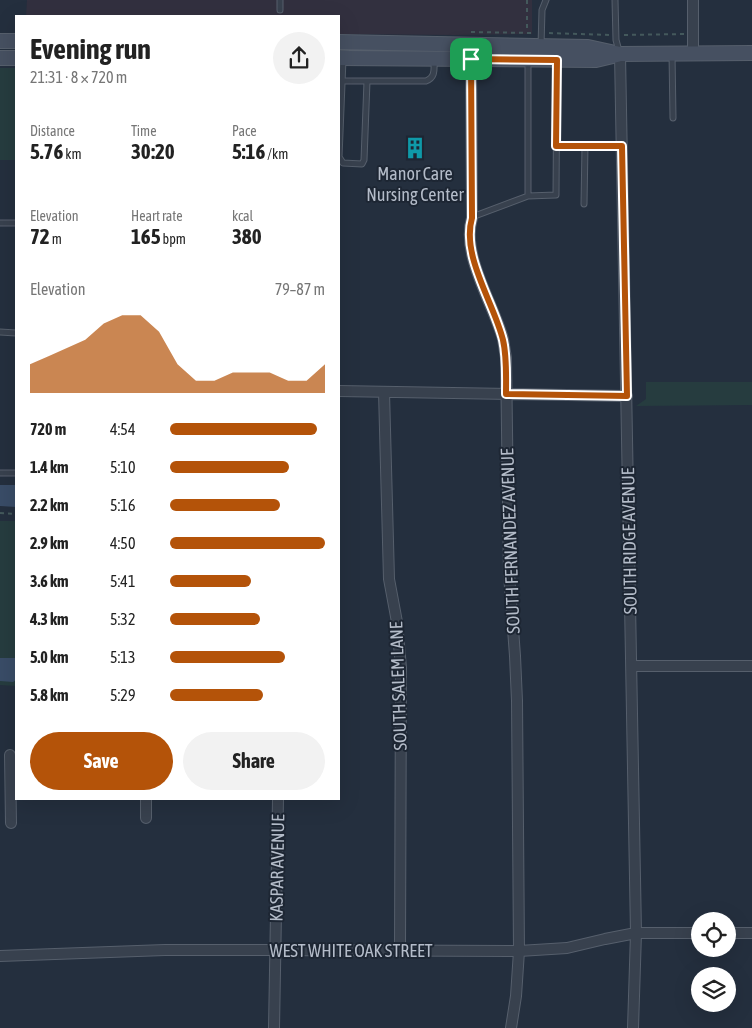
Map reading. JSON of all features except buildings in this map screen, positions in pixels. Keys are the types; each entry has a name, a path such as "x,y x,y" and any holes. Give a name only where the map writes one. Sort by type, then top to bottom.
{"main road":[{"path":"340,42 471,38 541,39 620,54 752,53"},
{"path":"0,41 15,41"},
{"path":"341,58 596,60 620,54"},
{"path":"0,58 15,58"}],"street":[{"path":"693,0 693,54"},
{"name":"SOUTH RIDGE AVENUE","path":"620,54 636,933 633,1028"},
{"name":"SOUTH FERNANDEZ AVENUE","path":"471,59 472,218 469,226 470,245 480,279 503,339 506,358 509,574 517,701 519,951 516,996 511,1028"},
{"path":"340,391 627,396"},
{"name":"SOUTH SALEM LANE","path":"384,392 389,579 397,622 401,668 400,950"},
{"path":"632,666 752,666"},
{"path":"9,755 11,823"},
{"path":"146,800 146,818"},
{"name":"KASPAR AVENUE","path":"274,1028 278,800"},
{"name":"WEST WHITE OAK STREET","path":"0,956 165,950 519,951 567,948 636,933 691,933"},
{"path":"736,933 752,933"}],"lane":[{"path":"280,0 280,10"},
{"path":"541,39 542,10 546,0"},
{"path":"615,0 616,35 620,54"},
{"path":"471,38 471,59"},
{"path":"672,54 672,118"},
{"path":"340,132 341,58"},
{"path":"342,81 426,81 434,75 434,59"},
{"path":"528,59 528,196"},
{"path":"472,218 528,196 556,195 557,60"},
{"path":"340,158 343,163 362,164 364,160 367,82"},
{"path":"556,146 622,146"},
{"path":"584,204 585,146"},
{"path":"0,223 15,222"},
{"path":"0,332 15,333"},
{"path":"0,473 15,473"}],"path":[{"path":"527,0 527,32"},
{"path":"471,38 527,32 541,39 693,33"},
{"path":"0,513 15,514"}],"shaded area":[{"path":"27,0 532,0 532,34 340,34 340,15 26,15"}],"green space":[{"path":"0,68 15,68 15,160 0,160"},
{"path":"646,382 752,382 752,405 636,406 646,399"},
{"path":"0,521 15,521 15,686 0,685"}],"water":[{"path":"0,485 15,485 15,507 0,506"},
{"path":"0,658 15,658 15,681 0,681"}],"place":[{"name":"Manor Care Nursing Center","path":"415,148"}],"route":[{"path":"471,59 557,60 556,146 622,146 627,396 506,394 506,358 503,339 480,279 470,245 469,226 472,218 471,59"}]}
